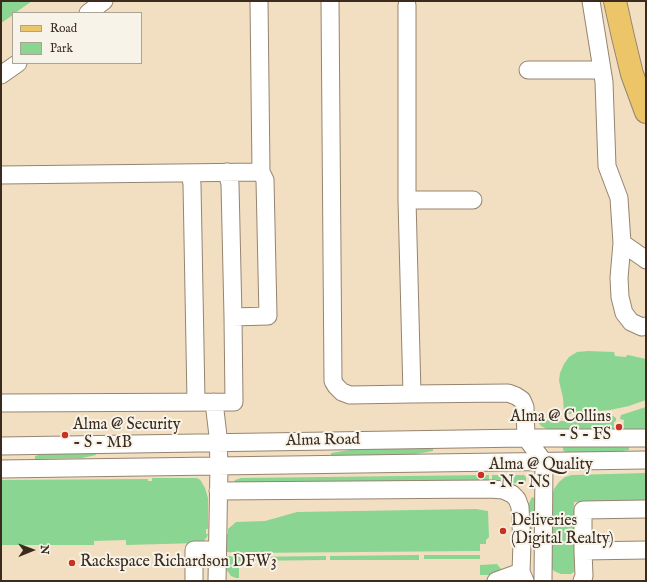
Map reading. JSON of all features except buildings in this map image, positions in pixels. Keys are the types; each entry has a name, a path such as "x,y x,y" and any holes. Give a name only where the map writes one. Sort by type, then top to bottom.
{"main road":[{"path":"615,1 632,74 646,112"}],"street":[{"path":"89,12 104,1"},
{"path":"232,317 268,316 265,180 261,172 259,1"},
{"path":"330,1 333,381 342,392 350,395 508,393 522,400 525,407 526,438 544,462 543,581"},
{"path":"591,1 604,82 607,166 619,198 622,243 619,278 620,296 624,313 631,322 642,327 646,326"},
{"path":"408,2 407,200 412,394"},
{"path":"1,75 17,64"},
{"path":"528,70 602,70"},
{"path":"1,403 234,402 230,184 227,172"},
{"path":"1,175 261,172"},
{"path":"190,173 192,184 196,401"},
{"path":"407,200 473,200"},
{"path":"622,243 646,260"},
{"path":"214,402 219,466 217,581"},
{"name":"Alma Road","path":"1,446 526,438 646,438"},
{"name":"Alma Road","path":"1,469 646,460"},
{"path":"218,491 503,490 512,494 517,499 520,506 523,577 496,581"},
{"path":"582,581 584,576 583,510 646,510"},
{"path":"194,581 194,550 218,550"},
{"path":"583,551 646,550"}],"green space":[{"path":"1,1 32,1 16,12 12,12 12,16 1,23"},
{"path":"577,352 614,352 615,356 626,357 628,355 646,359 646,400 629,406 610,410 599,411 597,408 586,409 587,411 585,413 565,413 559,381 560,373 569,357"},
{"path":"646,407 646,429 623,430 624,420 620,419 621,415"},
{"path":"613,416 616,418 616,421 614,422 614,430 551,430 541,426 536,419 567,421"},
{"path":"563,445 629,445 629,450 609,453 566,453 563,450"},
{"path":"433,447 433,451 410,455 331,457 331,453 362,448"},
{"path":"96,451 96,455 82,458 35,459 35,456 42,454"},
{"path":"646,473 646,500 574,502 574,572 571,574 561,574 554,571 550,567 552,544 555,544 555,539 551,539 552,497 554,489 559,482 565,477 572,475"},
{"path":"489,475 489,482 234,483 235,480 241,478"},
{"path":"492,475 524,475 526,477 526,481 524,483 493,483"},
{"path":"152,478 196,478 201,481 208,498 208,529 206,529 206,534 208,534 203,542 126,545 126,540 94,541 94,545 1,545 1,480 148,479 148,481 152,481"},
{"path":"532,497 537,500 539,522 532,522 531,540 529,539 528,506"},
{"path":"476,509 488,511 489,537 486,540 486,544 480,544 480,551 226,552 225,534 228,534 228,529 236,522 265,521 297,512"},
{"path":"419,555 419,560 330,560 330,556"},
{"path":"424,555 480,555 480,559 424,559"},
{"path":"226,556 326,556 326,560 239,561 239,563 235,563 235,567 239,567 239,578 236,578 231,576 226,569"},
{"path":"497,564 501,569 498,572 489,575 480,575 480,565"}],"place":[{"name":"Alma @ Collins - S - FS","path":"619,427"},
{"name":"Alma @ Security - S - MB","path":"65,435"},
{"name":"Alma @ Quality - N - NS","path":"481,475"},
{"name":"Deliveries (Digital Realty)","path":"503,531"},
{"name":"Rackspace Richardson DFW3","path":"72,563"}]}
